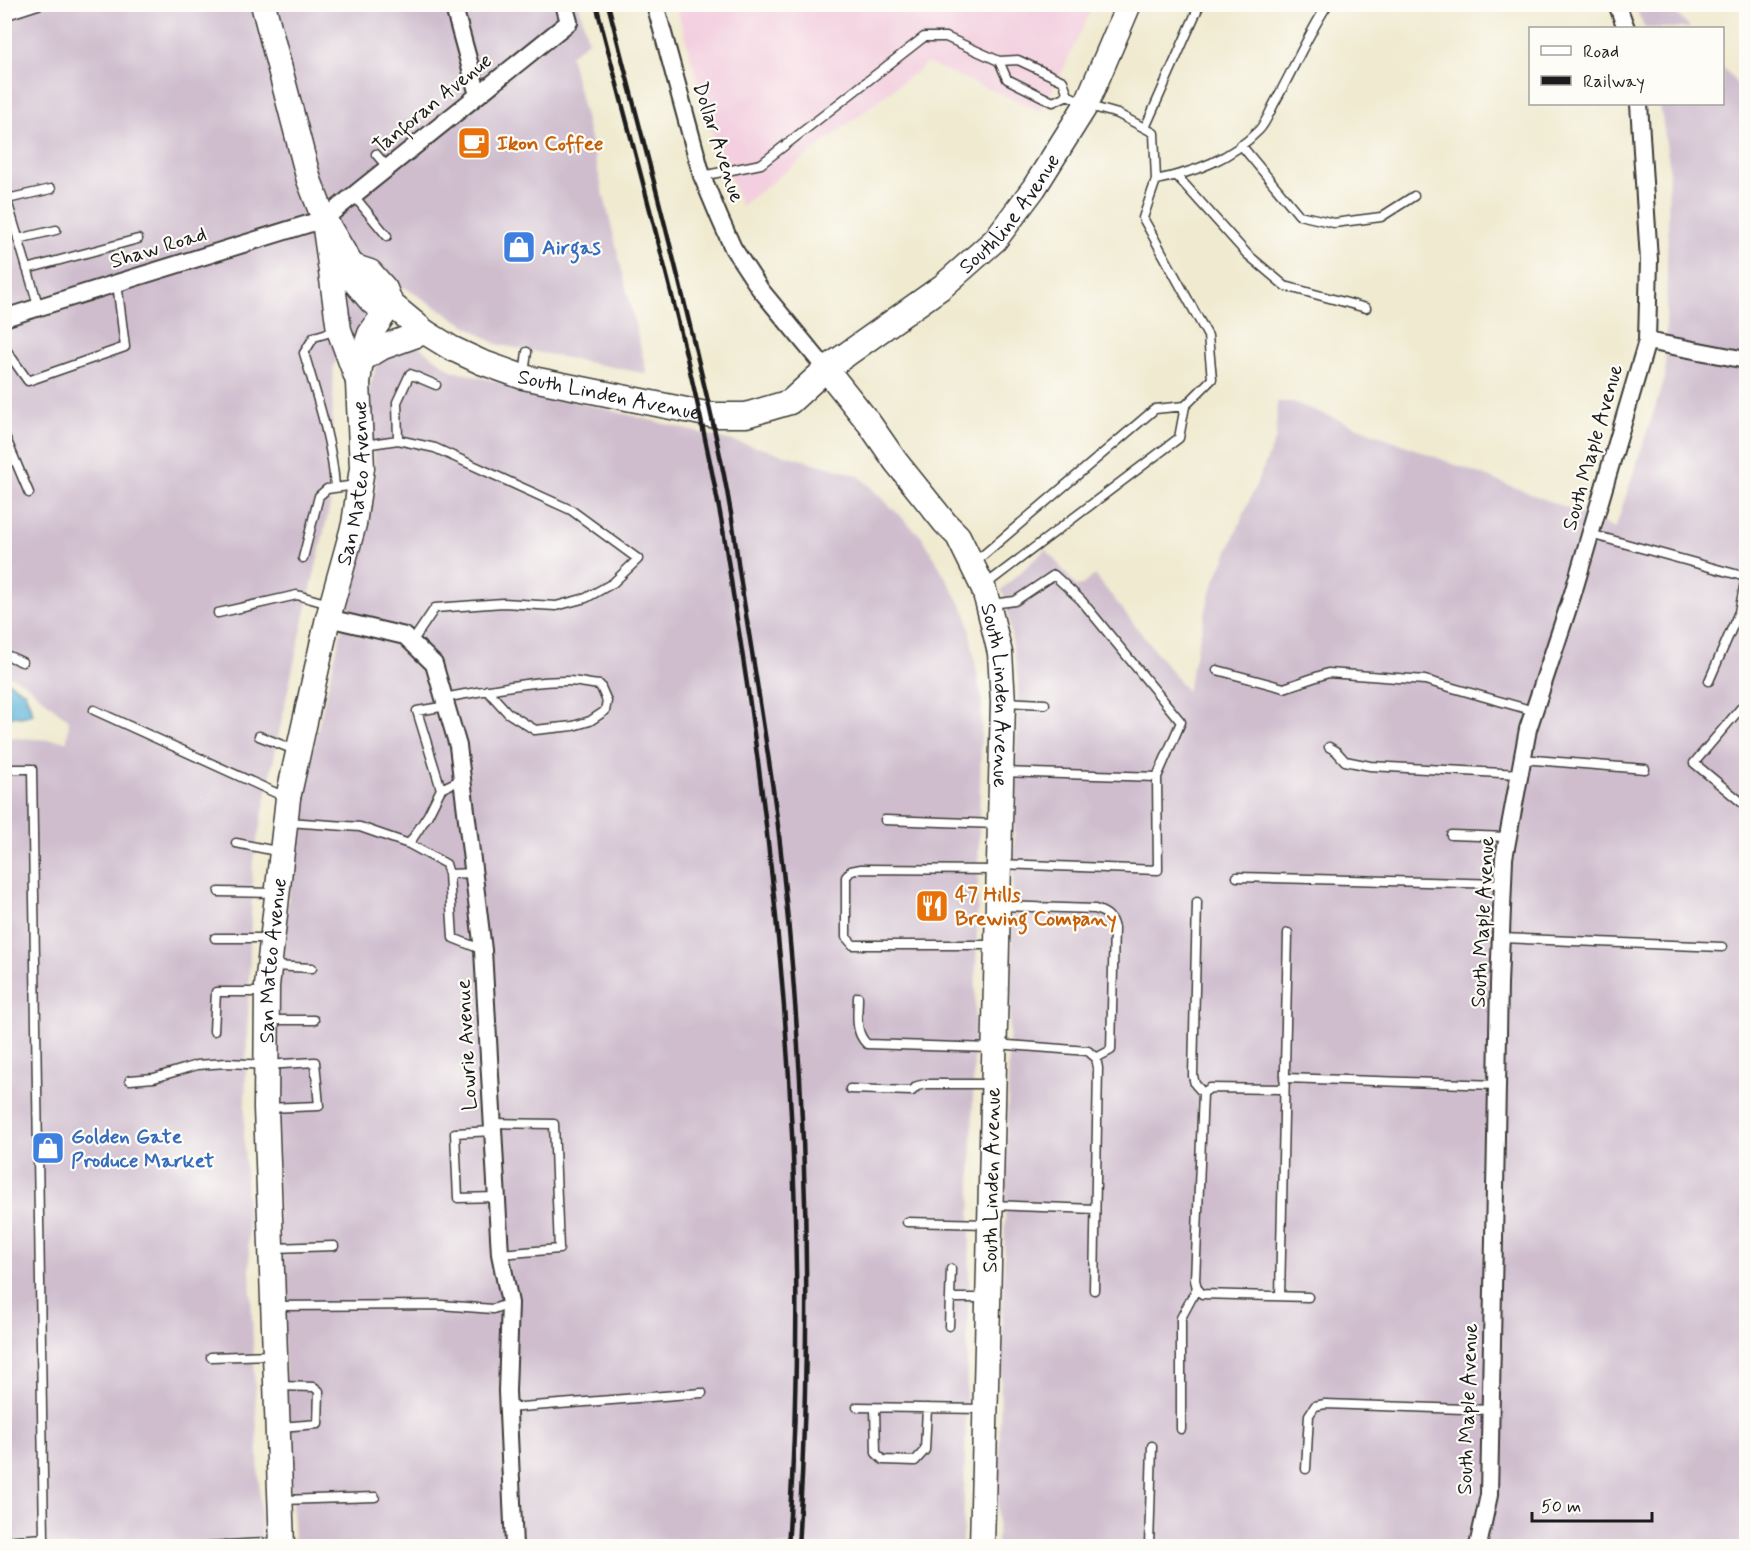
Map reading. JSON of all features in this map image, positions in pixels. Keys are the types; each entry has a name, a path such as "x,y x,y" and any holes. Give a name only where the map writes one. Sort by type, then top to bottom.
{"main road":[{"name":"San Mateo Avenue","path":"263,4 309,180 324,219 352,266 370,272 385,289 391,304 370,334 361,360 358,384 362,468 354,524 330,611 288,798 269,966 266,1108 282,1544"},
{"name":"Southline Avenue","path":"826,369 943,286 995,240 1034,188 1077,100 1129,4"},
{"name":"San Mateo Avenue","path":"324,219 339,330 358,384"},
{"name":"South Linden Avenue","path":"391,304 425,332 451,348 523,377 711,415 746,415 790,402 826,369 869,423 896,462 958,536 972,565 985,595 1000,653 1003,702 982,1546"},
{"path":"361,360 383,347 425,332"}],"street":[{"path":"453,4 478,95"},
{"name":"Tanforan Avenue","path":"324,219 569,22 564,4"},
{"name":"Dollar Avenue","path":"655,4 702,176 734,248 760,288 826,369"},
{"path":"1617,4 1626,27"},
{"name":"South Maple Avenue","path":"1478,1546 1489,1496 1504,858 1528,729 1590,534 1647,341 1649,260 1639,105"},
{"name":"Shaw Road","path":"4,318 324,219"},
{"path":"1647,341 1746,360"},
{"name":"Lowrie Avenue","path":"330,611 405,636 434,664 458,746 483,950 500,1254 510,1303 508,1408 514,1546"},
{"path":"1468,1546 1484,1525"},
{"path":"1484,1525 1489,1546"}],"lane":[{"path":"4,16 41,4"},
{"path":"1144,128 1200,4"},
{"path":"1156,180 1186,174 1231,154 1260,129 1281,93 1311,30 1328,4"},
{"path":"702,176 761,164 924,38 946,37 999,62 1018,60 1063,81 1077,100"},
{"path":"985,595 1179,438 1185,406 1212,379 1208,336 1143,218 1156,180 1154,133 1118,114 1077,100 1053,102 1007,79 999,62"},
{"path":"1241,145 1299,215 1334,223 1381,217 1414,196"},
{"path":"376,154 388,168"},
{"path":"1177,176 1247,254 1285,286 1366,308"},
{"path":"39,308 6,195 51,189"},
{"path":"354,196 387,236"},
{"path":"18,239 56,230"},
{"path":"27,269 138,239"},
{"path":"4,347 27,381 125,347 117,283"},
{"path":"335,487 333,464 321,411 304,353 314,337 339,330"},
{"path":"523,377 527,352"},
{"path":"398,440 397,402 410,374 436,385"},
{"path":"972,565 1155,409 1185,406"},
{"path":"4,434 29,493"},
{"path":"361,446 398,440 435,448 570,510 638,560 613,583 586,598 556,606 503,603 435,608 412,642"},
{"path":"303,558 319,496 327,489 359,485"},
{"path":"1590,534 1746,577 1739,612 1709,681"},
{"path":"985,595 1015,601 1054,576 1081,600 1181,722 1157,777 1158,870 999,867 861,869 851,871 846,877 846,937 853,945 997,945"},
{"path":"218,613 297,595 330,611"},
{"path":"4,654 22,662"},
{"path":"1217,670 1284,688 1328,673 1425,680 1534,711"},
{"path":"441,789 417,711 487,690 521,684 570,681 600,685 607,701 605,711 590,721 573,726 535,730 508,713 487,690"},
{"path":"1003,702 1045,704"},
{"path":"1746,702 1694,763 1746,806"},
{"path":"94,711 288,798"},
{"path":"259,736 298,751"},
{"path":"1329,747 1345,761 1370,766 1645,769"},
{"path":"4,769 32,770 44,1538 4,1541"},
{"path":"1002,772 1157,777"},
{"path":"410,844 441,789 462,779"},
{"path":"885,820 1000,824"},
{"path":"284,822 360,827 410,844 446,864 449,874 453,938 483,950"},
{"path":"1451,835 1508,837"},
{"path":"236,843 281,852"},
{"path":"449,874 474,873"},
{"path":"1237,877 1503,884"},
{"path":"219,892 277,893"},
{"path":"1197,902 1193,1076 1203,1093"},
{"path":"998,906 1095,909 1107,913 1112,920 1114,928 1111,1050 1096,1058"},
{"path":"1280,1296 1288,933"},
{"path":"215,939 272,938"},
{"path":"1501,938 1722,947"},
{"path":"269,966 312,968"},
{"path":"214,1031 216,992 267,992"},
{"path":"858,997 858,1031 867,1044 995,1046 1088,1051 1096,1058 1098,1068 1094,1290"},
{"path":"267,1020 314,1020"},
{"path":"130,1080 154,1078 197,1065 315,1062 319,1106 266,1108"},
{"path":"1284,1078 1497,1085"},
{"path":"850,1089 912,1091 917,1086 926,1084 994,1084"},
{"path":"1284,1089 1210,1088 1203,1093 1195,1280 1202,1294 1308,1297"},
{"path":"496,1197 458,1198 455,1133 493,1126 554,1124 559,1249 500,1254"},
{"path":"907,1222 991,1214 1095,1209"},
{"path":"271,1249 334,1246"},
{"path":"949,1326 951,1269"},
{"path":"1181,1429 1182,1318 1197,1288"},
{"path":"950,1298 988,1299"},
{"path":"273,1306 440,1305 493,1309 510,1303"},
{"path":"212,1356 274,1355"},
{"path":"275,1385 314,1387 319,1391 318,1424 277,1427"},
{"path":"508,1408 702,1393"},
{"path":"1306,1469 1309,1415 1315,1406 1325,1404 1491,1410"},
{"path":"857,1407 986,1409"},
{"path":"875,1408 876,1453 883,1460 915,1461 925,1450 927,1408"},
{"path":"1149,1546 1152,1446"},
{"path":"280,1500 375,1497"},
{"path":"209,1546 282,1544"}],"shaded area":[{"path":"5,5 579,5 588,41 570,55 647,374 496,344 404,287 334,364 330,505 287,694 253,861 244,1136 262,1546 5,1546 5,737 67,741 69,720 23,682 5,674"},
{"path":"676,5 1093,5 1041,111 927,63 741,206 711,129"},
{"path":"1634,5 1669,5 1689,27 1645,27"},
{"path":"1724,68 1746,95 1746,1546 997,1546 1018,679 1005,597 1001,590 1046,549 1076,586 1082,585 1095,575 1187,691 1210,593 1276,438 1277,402 1293,402 1583,514 1615,529 1665,377 1669,163 1660,105 1724,105"},
{"path":"405,336 451,370 858,475 923,538 967,615 982,702 963,1546 294,1546 278,1231 276,991 301,799 376,486 368,393 381,348"}],"water":[{"path":"5,680 25,692 33,714 21,717 5,715"}],"railway":[{"path":"596,4 662,255 706,444 722,523 756,745 781,973 790,1088 795,1202 794,1432 788,1546"},
{"path":"608,4 674,261 718,447 733,523 778,826 795,1005 804,1186 806,1366 798,1546"}],"place":[{"name":"Ikon Coffee","path":"474,143"},
{"name":"Airgas","path":"519,247"},
{"name":"47 Hills Brewing Company","path":"932,906"},
{"name":"Golden Gate Produce Market","path":"48,1148"}]}
